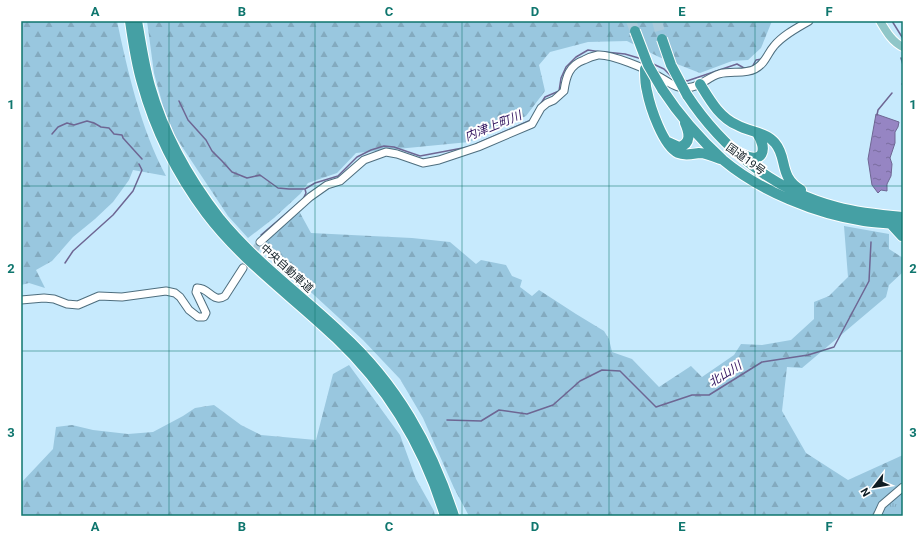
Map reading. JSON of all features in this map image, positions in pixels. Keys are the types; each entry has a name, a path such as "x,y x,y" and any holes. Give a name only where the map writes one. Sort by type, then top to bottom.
{"highway":[{"name":"中央自動車道","path":"130,21 136,59 148,103 172,161 193,194 206,213 234,247 336,338 377,382 417,444 434,481 445,516"},
{"name":"中央自動車道","path":"138,21 142,50 150,86 159,112 177,153 200,192 237,238 258,259 358,348 384,378 412,418 424,440 442,480 454,516"},
{"name":"国道19号","path":"635,31 648,65 662,89 684,120 724,160 757,183 780,195 813,208 863,221 903,225"},
{"name":"国道19号","path":"662,39 671,65 687,95 699,113 729,147 745,161 787,187 818,201 865,213 903,217"},
{"path":"645,69 646,89 650,106 666,141 671,148 677,153 683,155 700,153 724,160"},
{"path":"700,84 711,102 723,115 736,125 763,134 775,143 788,178 796,187 818,201"},
{"path":"666,141 678,147 685,144 688,140 689,133 684,120"},
{"path":"729,147 749,158 758,157 762,154 764,149 761,139 757,133"},
{"path":"891,224 902,236"}],"main road":[{"path":"880,21 890,37 898,45 903,47"}],"street":[{"path":"260,242 310,197 327,185 340,181 364,160 373,156 386,152 397,154 423,163 428,162 478,147 532,124 546,103 554,100 564,91 566,77 571,68 581,61 599,55 608,56 645,69 679,88 691,87 719,74 745,72 755,69 767,59 773,47 782,38 809,21"},
{"path":"21,300 44,298 54,299 67,304 78,305 99,296 122,297 175,292 189,310 198,317 204,317 206,313 196,292 197,288 202,288 218,299 221,299 225,296 243,268"},
{"path":"877,516 882,505 903,487"}],"green space":[{"path":"21,21 117,21 142,120 166,176 133,170 129,180 113,202 73,237 52,261 36,270 45,288 29,283 21,285"},
{"path":"147,21 772,21 761,48 748,60 732,61 700,73 659,57 627,41 588,42 550,52 539,65 545,91 526,116 469,142 356,153 337,173 308,183 300,194 274,218 248,238 228,216 175,136 163,106 154,73"},
{"path":"299,211 311,233 412,238 450,242 476,264 481,260 506,265 512,276 522,280 520,287 532,296 539,290 604,331 609,339 612,352 632,359 659,387 691,366 702,377 734,355 741,344 762,345 791,340 814,319 814,302 829,296 848,277 844,226 889,234 889,249 903,258 903,272 889,285 886,297 802,368 787,367 782,411 806,453 848,480 903,455 903,481 878,504 873,516 469,516 454,488 423,418 400,379 363,340 289,272 260,248"},
{"path":"349,365 400,435 416,479 434,511 435,516 21,516 21,483 53,449 56,427 72,425 93,430 128,434 153,432 195,408 214,405 241,425 261,435 316,440 333,374"},
{"path":"903,491 903,516 881,516 886,505"}],"water":[{"path":"876,114 899,122 895,132 895,143 890,158 892,164 891,176 887,184 887,191 881,190 878,193 872,185 868,159"}],"waterway":[{"path":"892,21 902,37"},
{"name":"内津上町川","path":"540,105 545,97 559,91 561,78 566,67 576,57 588,50 601,52"},
{"name":"内津上町川","path":"605,52 625,54 642,59"},
{"path":"901,58 903,65"},
{"name":"内津上町川","path":"684,80 687,81 737,64 744,68 752,67 756,60 762,59"},
{"name":"内津上町川","path":"651,63 664,69 672,77"},
{"name":"北山川","path":"877,115 878,110 892,93"},
{"name":"内津上町川","path":"179,101 188,120 206,140 212,151 232,172 247,178 260,175 278,188 305,189 315,183 338,176 357,157 371,150 384,146 394,147 420,156 468,147"},
{"name":"内津上町川","path":"476,144 531,120"},
{"path":"52,134 58,127 67,123 74,125 87,121 101,127 109,128 114,134 122,135 142,159"},
{"path":"65,263 73,251 113,215 133,191 142,170 139,164"},
{"path":"261,235 303,199 306,193 305,189"},
{"name":"北山川","path":"447,420 481,421 499,410 527,414 553,405 580,381 602,370 620,371 656,407 692,395 709,395 762,362 808,355 834,347 869,281 871,242"}],"tunnel":[{"path":"631,21 635,31"},
{"path":"657,21 662,39"},
{"path":"243,268 260,242"}]}
